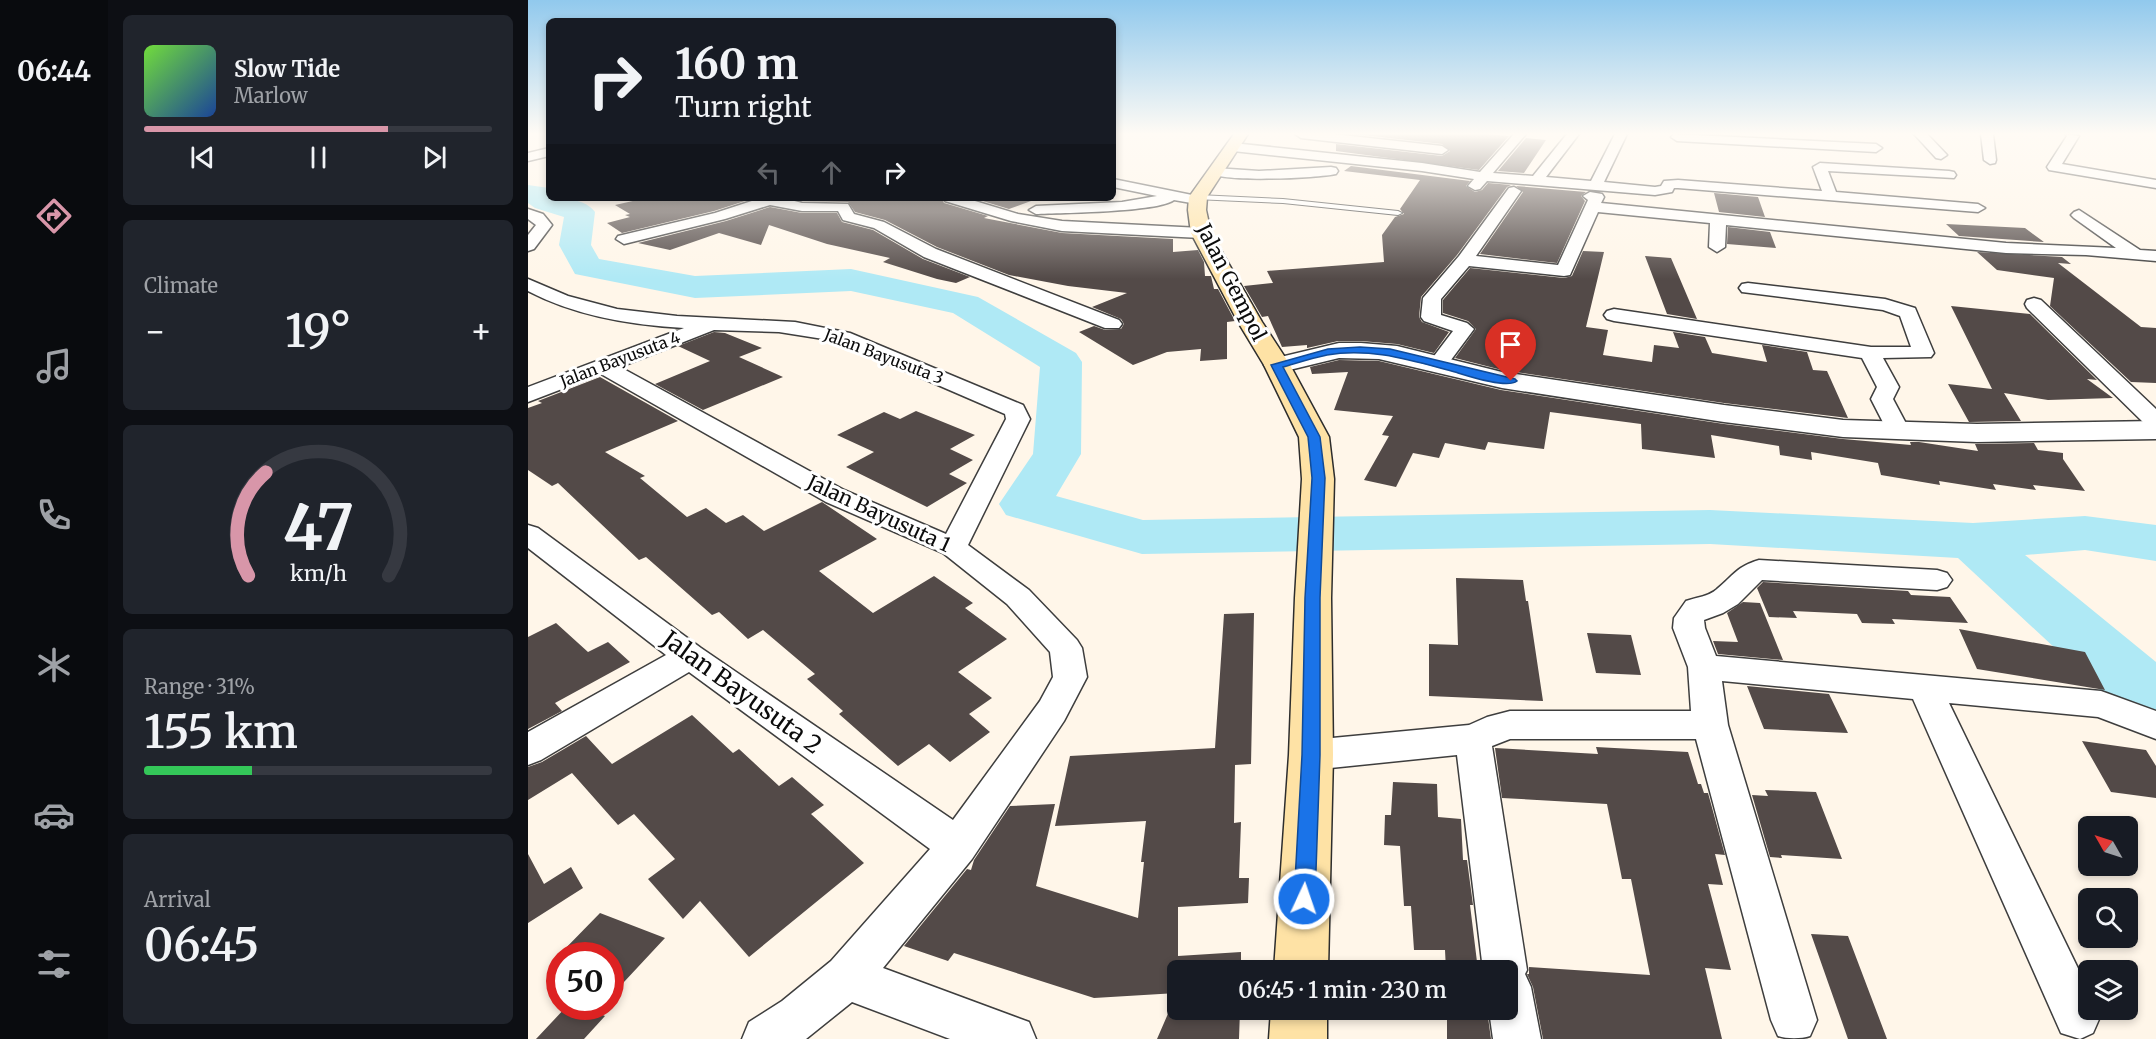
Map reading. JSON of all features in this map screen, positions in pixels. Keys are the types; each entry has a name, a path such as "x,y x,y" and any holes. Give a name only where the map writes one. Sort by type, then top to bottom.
{"main road":[{"name":"Jalan Gempol","path":"1208,182 1197,201 1202,233 1314,437 1318,478 1313,598 1311,755 1301,960"},
{"path":"1298,1039 1299,1020"}],"street":[{"path":"1437,184 1468,182"},
{"path":"1465,260 1564,272 1597,197 1514,190 1480,182"},
{"path":"1566,182 1655,191 1666,189 1667,184 1678,183 1978,208"},
{"path":"1826,182 1831,197"},
{"path":"1116,184 1197,201"},
{"path":"1116,189 1167,199 1197,201"},
{"path":"1438,364 1464,329 1457,325 1436,321 1431,317 1432,298 1465,260 1514,190"},
{"path":"996,201 1025,210 1122,206 1167,199"},
{"path":"624,239 713,218 766,201"},
{"path":"780,201 802,207 843,207 848,217 879,225 930,253 1113,324"},
{"path":"960,201 1016,218 1062,226 1202,233"},
{"path":"1025,210 1049,201"},
{"path":"1593,207 2006,248 2086,250 2156,256"},
{"path":"528,214 538,217 544,225 528,246"},
{"path":"2079,215 2137,254"},
{"path":"1717,247 1718,219"},
{"name":"Jalan Bayusuta 3","path":"528,284 561,300 615,315 713,324 762,324 817,329 843,337 1014,410 1018,419 953,547"},
{"path":"1614,315 1871,353 1924,353 1908,312 1885,304 1748,288"},
{"path":"2034,304 2156,422"},
{"name":"Jalan Bayusuta 4","path":"528,395 713,324"},
{"path":"1276,365 1328,352 1360,350 1390,352 1489,378 1800,424 1898,431 1985,433 2156,430"},
{"path":"1871,353 1871,357 1886,382 1887,387 1882,399 1898,431"},
{"name":"Jalan Bayusuta 1","path":"602,366 835,496 953,547 1018,597 1066,648 1070,677 1052,711 958,846 847,977 798,1017 766,1039"},
{"name":"Jalan Bayusuta 2","path":"528,534 690,656 958,846"},
{"path":"1794,1020 1710,725 1704,667 1689,628 1689,618 1697,608 1712,606 1727,597 1749,574 1759,570 1937,580"},
{"path":"528,750 690,656"},
{"path":"1704,667 1924,686 2101,705 2156,725"},
{"path":"1924,686 2077,1017"},
{"path":"1311,755 1473,739 1499,727 1510,725 1710,725"},
{"path":"1473,739 1504,960"},
{"path":"847,977 1012,1039"},
{"path":"1514,1020 1517,1039"}],"lane":[{"path":"1197,201 1283,201 1398,213"}],"building":[{"path":"1418,182 1469,182 1466,186 1475,192 1482,190 1488,183 1511,185 1507,187 1457,255 1421,297 1419,317 1422,322 1449,332 1434,353 1397,344 1361,341 1338,341 1307,348 1307,345 1282,347 1268,316 1262,317 1244,286 1273,283 1267,271 1384,262 1382,235 1395,217 1404,214 1400,209"},
{"path":"1516,186 1586,192 1581,196 1585,201 1557,263 1480,254 1523,192"},
{"path":"1714,193 1758,197 1765,217 1719,212"},
{"path":"633,201 745,201 714,211 622,233 607,223 630,217 625,215 630,214 615,205"},
{"path":"802,201 943,201 988,216 984,218 1062,233 1173,239 1173,252 1198,250 1204,262 1205,276 1211,276 1214,289 1218,289 1235,321 1227,322 1227,359 1200,361 1201,349 1167,352 1133,365 1079,332 1094,326 1105,330 1121,329 1124,324 1121,319 1092,307 1127,293 1068,286 1009,275 937,247 885,220 855,212 848,202"},
{"path":"983,201 1031,201 1009,209"},
{"path":"770,207 802,213 837,213 842,222 873,230 923,259 970,277 956,283 937,279 883,262 890,258 827,244 769,225 761,245 719,233 670,250 638,243 726,221"},
{"path":"1946,224 2025,228 2044,242 1959,236"},
{"path":"1728,227 1770,232 1776,248 1727,244"},
{"path":"1583,251 1604,252 1586,327 1608,330 1603,355 1652,362 1654,345 1679,348 1673,332 1705,337 1712,353 1767,362 1762,345 1807,352 1813,370 1827,371 1848,418 1724,403 1502,370 1455,358 1476,329 1468,321 1443,313 1443,300 1470,268 1564,278 1572,276"},
{"path":"1977,252 2062,257 2071,264 2058,263 2141,327 2156,328 2156,383 2131,382 2050,306 2054,278 1997,270"},
{"path":"1645,256 1671,258 1697,319 1667,314"},
{"path":"1951,306 2030,314 2097,380 2087,379 2113,398 2048,400 2004,393 2021,421 1969,422 1948,384 1992,389"},
{"path":"714,332 725,333 762,348 739,357 783,377 703,410 655,384 710,361 678,346"},
{"path":"1339,360 1379,361 1501,390 1724,424 1843,439 1911,445 1910,442 1919,442 1978,451 1975,444 2034,443 2038,450 2063,453 2063,459 2085,491 2033,485 2036,490 1993,484 1996,490 1939,481 1940,485 1881,475 1878,463 1811,452 1812,460 1780,455 1779,446 1711,435 1715,458 1642,449 1641,424 1550,412 1544,449 1488,442 1485,450 1445,443 1439,458 1413,453 1396,487 1364,480 1389,436 1382,435 1393,416 1334,410 1348,372 1312,374 1310,367"},
{"path":"600,377 678,421 605,452 645,476 640,478 687,517 706,508 726,523 743,515 764,531 822,502 877,539 819,571 873,613 934,576 973,603 965,608 1007,639 958,672 992,698 969,714 990,732 950,762 929,744 898,766 839,714 843,711 807,679 815,674 763,630 748,639 719,612 712,615 646,557 639,560 558,483 552,486 528,470 528,408 542,403 538,401"},
{"path":"916,411 975,435 950,449 973,460 949,474 967,483 927,507 846,467 874,452 837,435 884,412 900,419"},
{"path":"1456,578 1523,580 1543,701 1429,696 1429,644 1458,645"},
{"path":"1763,582 1908,591 1911,595 1950,597 1968,623 1892,619 1895,624 1862,623 1857,614 1793,611 1797,618 1769,617 1757,588"},
{"path":"1743,602 1760,603 1783,660 1718,654 1713,641 1738,642 1727,613"},
{"path":"1254,613 1251,764 1235,765 1234,823 1241,822 1239,878 1249,878 1248,903 1178,907 1178,956 1241,952 1241,960 1167,960 1167,994 1094,998 954,953 948,961 904,946 967,869 971,870 974,860 1010,806 1055,804 1036,886 1138,918 1146,821 1055,826 1070,756 1215,748 1224,614"},
{"path":"556,623 588,652 608,642 630,662 555,703 562,711 528,729 528,637"},
{"path":"1959,629 2085,652 2105,690 1977,669"},
{"path":"1587,633 1631,635 1641,675 1596,673"},
{"path":"1747,686 1829,694 1848,733 1764,729"},
{"path":"692,715 733,753 739,749 779,786 792,777 824,805 811,814 864,863 749,957 700,901 683,919 648,879 675,859 634,814 618,825 572,773 528,800 528,767 542,762 586,736 612,764"},
{"path":"2082,741 2146,750 2156,766 2156,798 2111,792"},
{"path":"1596,747 1688,752 1698,784 1701,784 1704,793 1708,793 1725,855 1715,854 1723,885 1708,884 1731,970 1705,968 1722,1039 1543,1039 1533,987 1527,974 1529,974 1529,967 1650,975 1631,879 1622,879 1607,804 1502,798 1495,748 1598,754"},
{"path":"1393,782 1437,784 1438,817 1461,819 1463,860 1467,860 1477,960 1446,960 1445,950 1414,950 1411,906 1404,906 1400,846 1384,845 1385,815 1391,815"},
{"path":"1765,790 1816,792 1842,859 1781,855 1782,858 1770,857 1752,795 1768,796"},
{"path":"528,854 544,884 571,867 583,888 528,923"},
{"path":"600,913 665,938 624,982 624,942 572,942"},
{"path":"1811,934 1848,936 1887,1039 1848,1039"},
{"path":"1167,1016 1167,1020 1240,1020 1239,1039 1157,1039"},
{"path":"554,1020 601,1020 584,1039 536,1039"},
{"path":"1447,1020 1488,1020 1491,1039 1447,1039"}],"waterway":[{"path":"528,194 541,195 545,202 580,212 575,245 587,267 695,287 851,280 965,305 1061,362 1057,454 1025,504 1142,537 1710,527 1973,541"},
{"path":"1973,541 2085,533 2156,543"},
{"path":"1973,541 2138,685 2156,696"}],"route":[{"path":"1304,899 1311,755 1313,598 1318,478 1314,437 1276,365 1328,352 1360,350 1390,352 1489,378 1511,381"}]}
